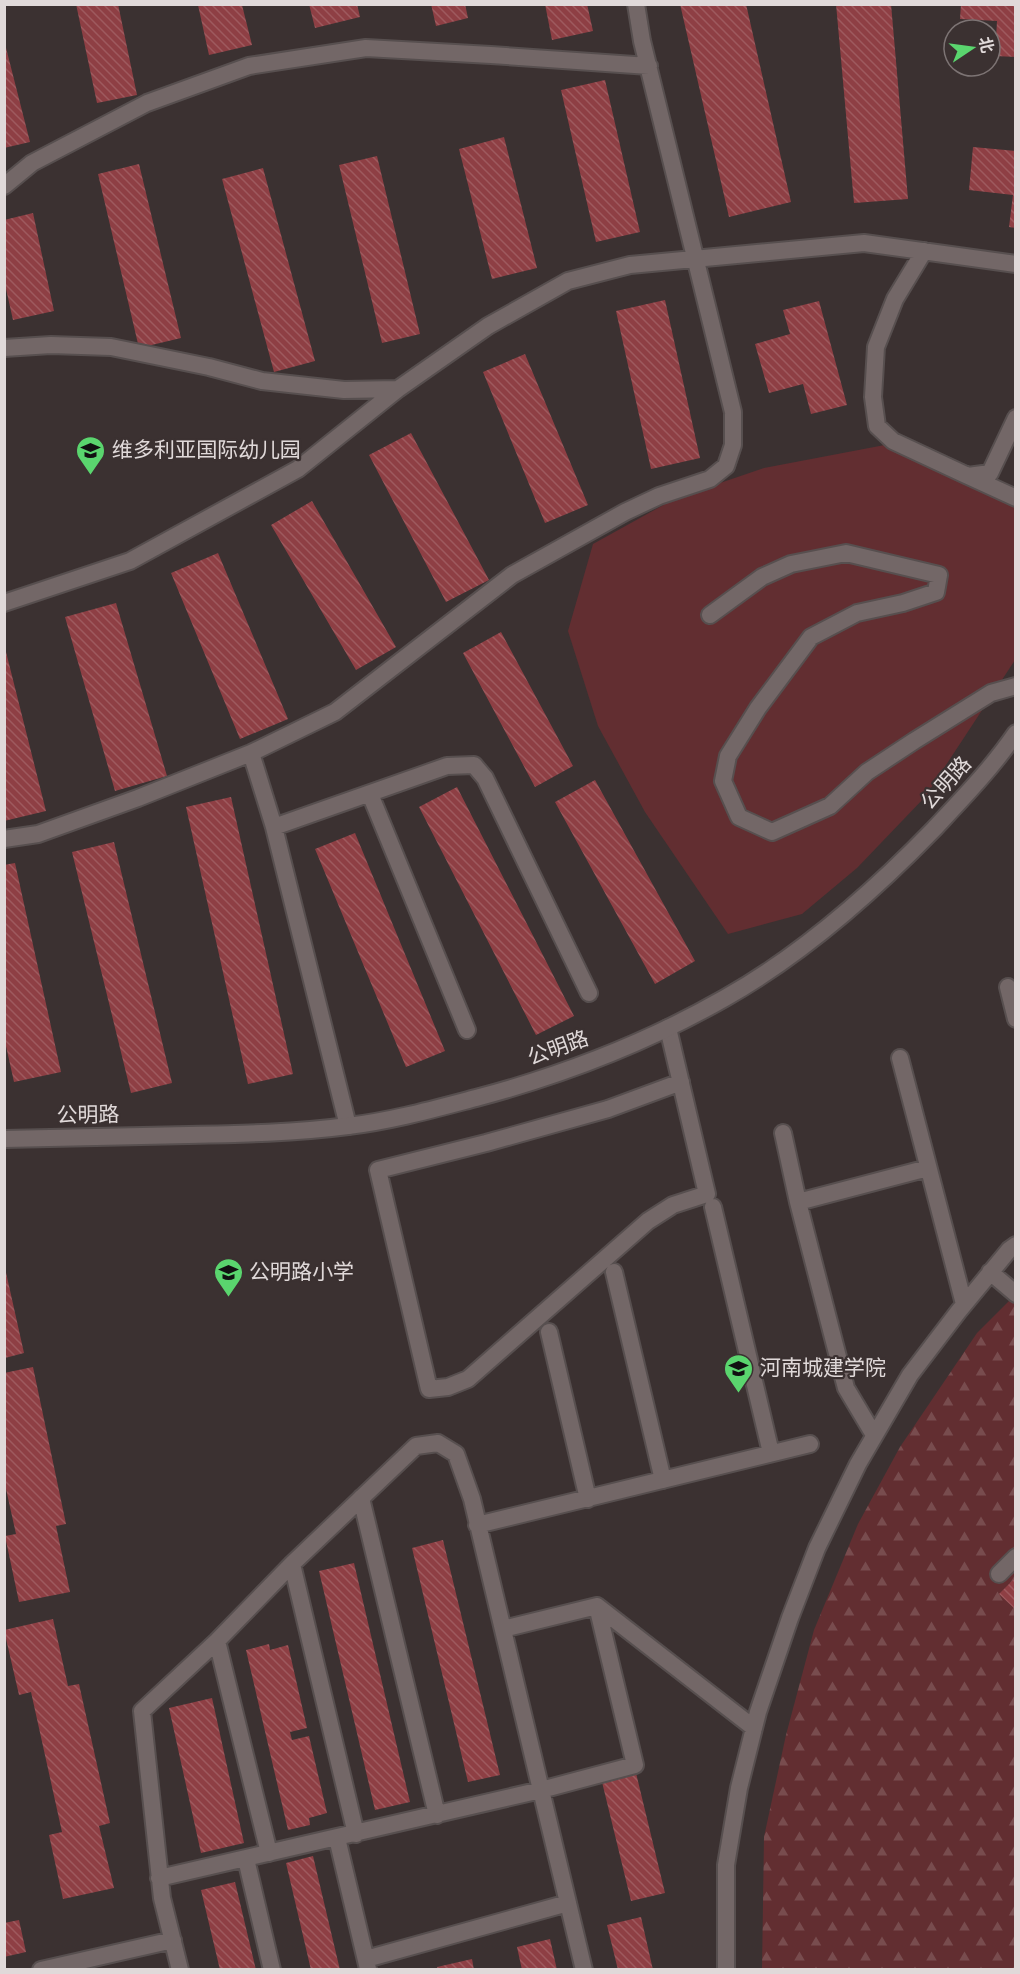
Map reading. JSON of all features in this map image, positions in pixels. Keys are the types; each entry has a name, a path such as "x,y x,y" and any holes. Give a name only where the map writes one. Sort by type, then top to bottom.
{"street":[{"path":"4,839 38,834 89,817 251,753 335,712 512,575 625,512 658,496 710,479 726,466 733,445 733,412 695,260 636,4"},
{"path":"4,186 32,163 147,104 249,66 366,48 649,66"},
{"path":"4,603 130,561 298,469 398,389 488,326 568,281 630,265 864,243 1016,264"},
{"path":"924,251 895,299 876,347 873,397 877,426 893,441 1016,498"},
{"path":"4,348 51,345 111,347 209,367 262,381 344,390 398,389"},
{"path":"968,476 990,472 1016,418"},
{"path":"710,615 762,577 791,564 846,553 939,575 936,592 903,603 857,613 811,637 758,708 728,756 723,781 739,817 772,832 830,806 867,772 914,741 991,693 1016,686"},
{"name":"公明路","path":"4,1139 257,1134 348,1126 426,1111 511,1089 584,1064 668,1028 727,997 799,950 831,925 910,854 970,791 1016,733"},
{"path":"251,753 274,827 348,1126"},
{"path":"274,827 447,766 474,765 485,778 589,993"},
{"path":"370,794 467,1030"},
{"path":"1008,987 1016,1019"},
{"path":"668,1028 681,1082 707,1194 673,1205 648,1221 468,1379 448,1387 429,1389 378,1170 486,1143 608,1108 681,1082"},
{"path":"900,1058 964,1305"},
{"path":"783,1133 798,1202 846,1388 874,1435"},
{"path":"798,1202 928,1168"},
{"path":"713,1207 771,1453"},
{"path":"726,1970 726,1865 739,1788 754,1728 790,1618 817,1548 858,1464 910,1375 990,1272 1016,1245"},
{"path":"614,1272 663,1480"},
{"path":"990,1272 1016,1294"},
{"path":"549,1332 588,1498"},
{"path":"180,1970 159,1878 142,1711 217,1641 292,1564 416,1446 438,1443 456,1454 472,1499 584,1970"},
{"path":"477,1525 810,1444"},
{"path":"361,1498 437,1815"},
{"path":"999,1574 1016,1557"},
{"path":"292,1564 356,1834"},
{"path":"597,1606 754,1728"},
{"path":"503,1629 597,1606"},
{"path":"159,1878 437,1815 635,1764 597,1606"},
{"path":"217,1641 269,1853"},
{"path":"337,1838 367,1964 568,1903"},
{"path":"246,1858 272,1970"},
{"path":"41,1970 173,1940"}],"green space":[{"path":"890,444 1015,507 1015,660 925,797 857,868 802,914 728,934 645,812 598,726 568,631 593,544 676,498 764,468"},
{"path":"1015,1295 1015,1969 762,1970 764,1837 786,1735 814,1630 858,1524 900,1447 977,1333"}],"building":[{"path":"76,4 118,4 137,95 97,103"},
{"path":"309,4 357,4 360,17 315,28"},
{"path":"431,4 465,4 468,18 436,26"},
{"path":"545,4 587,4 593,31 552,40"},
{"path":"680,4 746,4 791,202 729,217"},
{"path":"836,4 891,4 908,199 854,203"},
{"path":"961,4 1016,4 1016,57 1002,56 1002,18 960,18"},
{"path":"198,5 242,5 252,45 209,55"},
{"path":"4,40 30,142 4,148"},
{"path":"605,80 640,232 596,242 561,90"},
{"path":"504,137 537,268 492,279 459,149"},
{"path":"973,147 1016,151 1016,228 1009,227 1013,195 969,190"},
{"path":"377,156 420,334 382,343 339,165"},
{"path":"139,164 181,338 139,348 98,174"},
{"path":"263,168 315,361 274,372 222,179"},
{"path":"33,213 54,311 13,320 4,280 4,220"},
{"path":"665,300 700,458 651,469 616,311"},
{"path":"819,301 847,405 811,414 803,384 769,393 755,344 790,334 783,310"},
{"path":"525,354 588,505 545,523 483,372"},
{"path":"411,433 489,580 446,602 369,455"},
{"path":"312,501 396,647 356,670 271,525"},
{"path":"218,553 288,719 240,739 171,573"},
{"path":"116,603 167,776 115,791 65,617"},
{"path":"501,632 573,766 535,787 463,653"},
{"path":"4,644 46,811 4,821"},
{"path":"595,780 695,961 655,984 555,802"},
{"path":"457,787 574,1016 536,1035 419,807"},
{"path":"231,797 293,1074 248,1084 186,807"},
{"path":"355,833 445,1051 406,1067 315,849"},
{"path":"114,842 172,1083 131,1093 72,852"},
{"path":"15,863 61,1072 14,1082 4,1037 4,865"},
{"path":"5,1268 24,1353 5,1358"},
{"path":"33,1367 66,1524 56,1526 70,1592 19,1602 5,1536 16,1534 4,1480 4,1373"},
{"path":"443,1540 500,1775 468,1782 412,1548"},
{"path":"354,1563 410,1802 375,1810 319,1571"},
{"path":"1016,1577 1016,1610 999,1594"},
{"path":"53,1619 68,1686 79,1684 110,1823 99,1826 114,1888 63,1899 49,1835 62,1832 31,1692 19,1695 4,1630"},
{"path":"269,1644 270,1650 288,1645 307,1728 290,1732 292,1740 309,1736 327,1813 309,1818 310,1825 288,1830 246,1650"},
{"path":"212,1698 244,1843 201,1853 169,1708"},
{"path":"636,1773 665,1893 631,1901 602,1782"},
{"path":"313,1856 340,1970 311,1970 286,1863"},
{"path":"235,1882 256,1970 220,1970 201,1890"},
{"path":"641,1917 653,1970 618,1970 607,1925"},
{"path":"19,1920 26,1952 4,1957 4,1923"},
{"path":"550,1939 557,1970 522,1970 517,1947"},
{"path":"472,1959 474,1970 438,1970 437,1967"}],"place":[{"name":"维多利亚国际幼儿园","path":"91,476"},
{"name":"公明路小学","path":"228,1298"},
{"name":"河南城建学院","path":"739,1394"}]}
